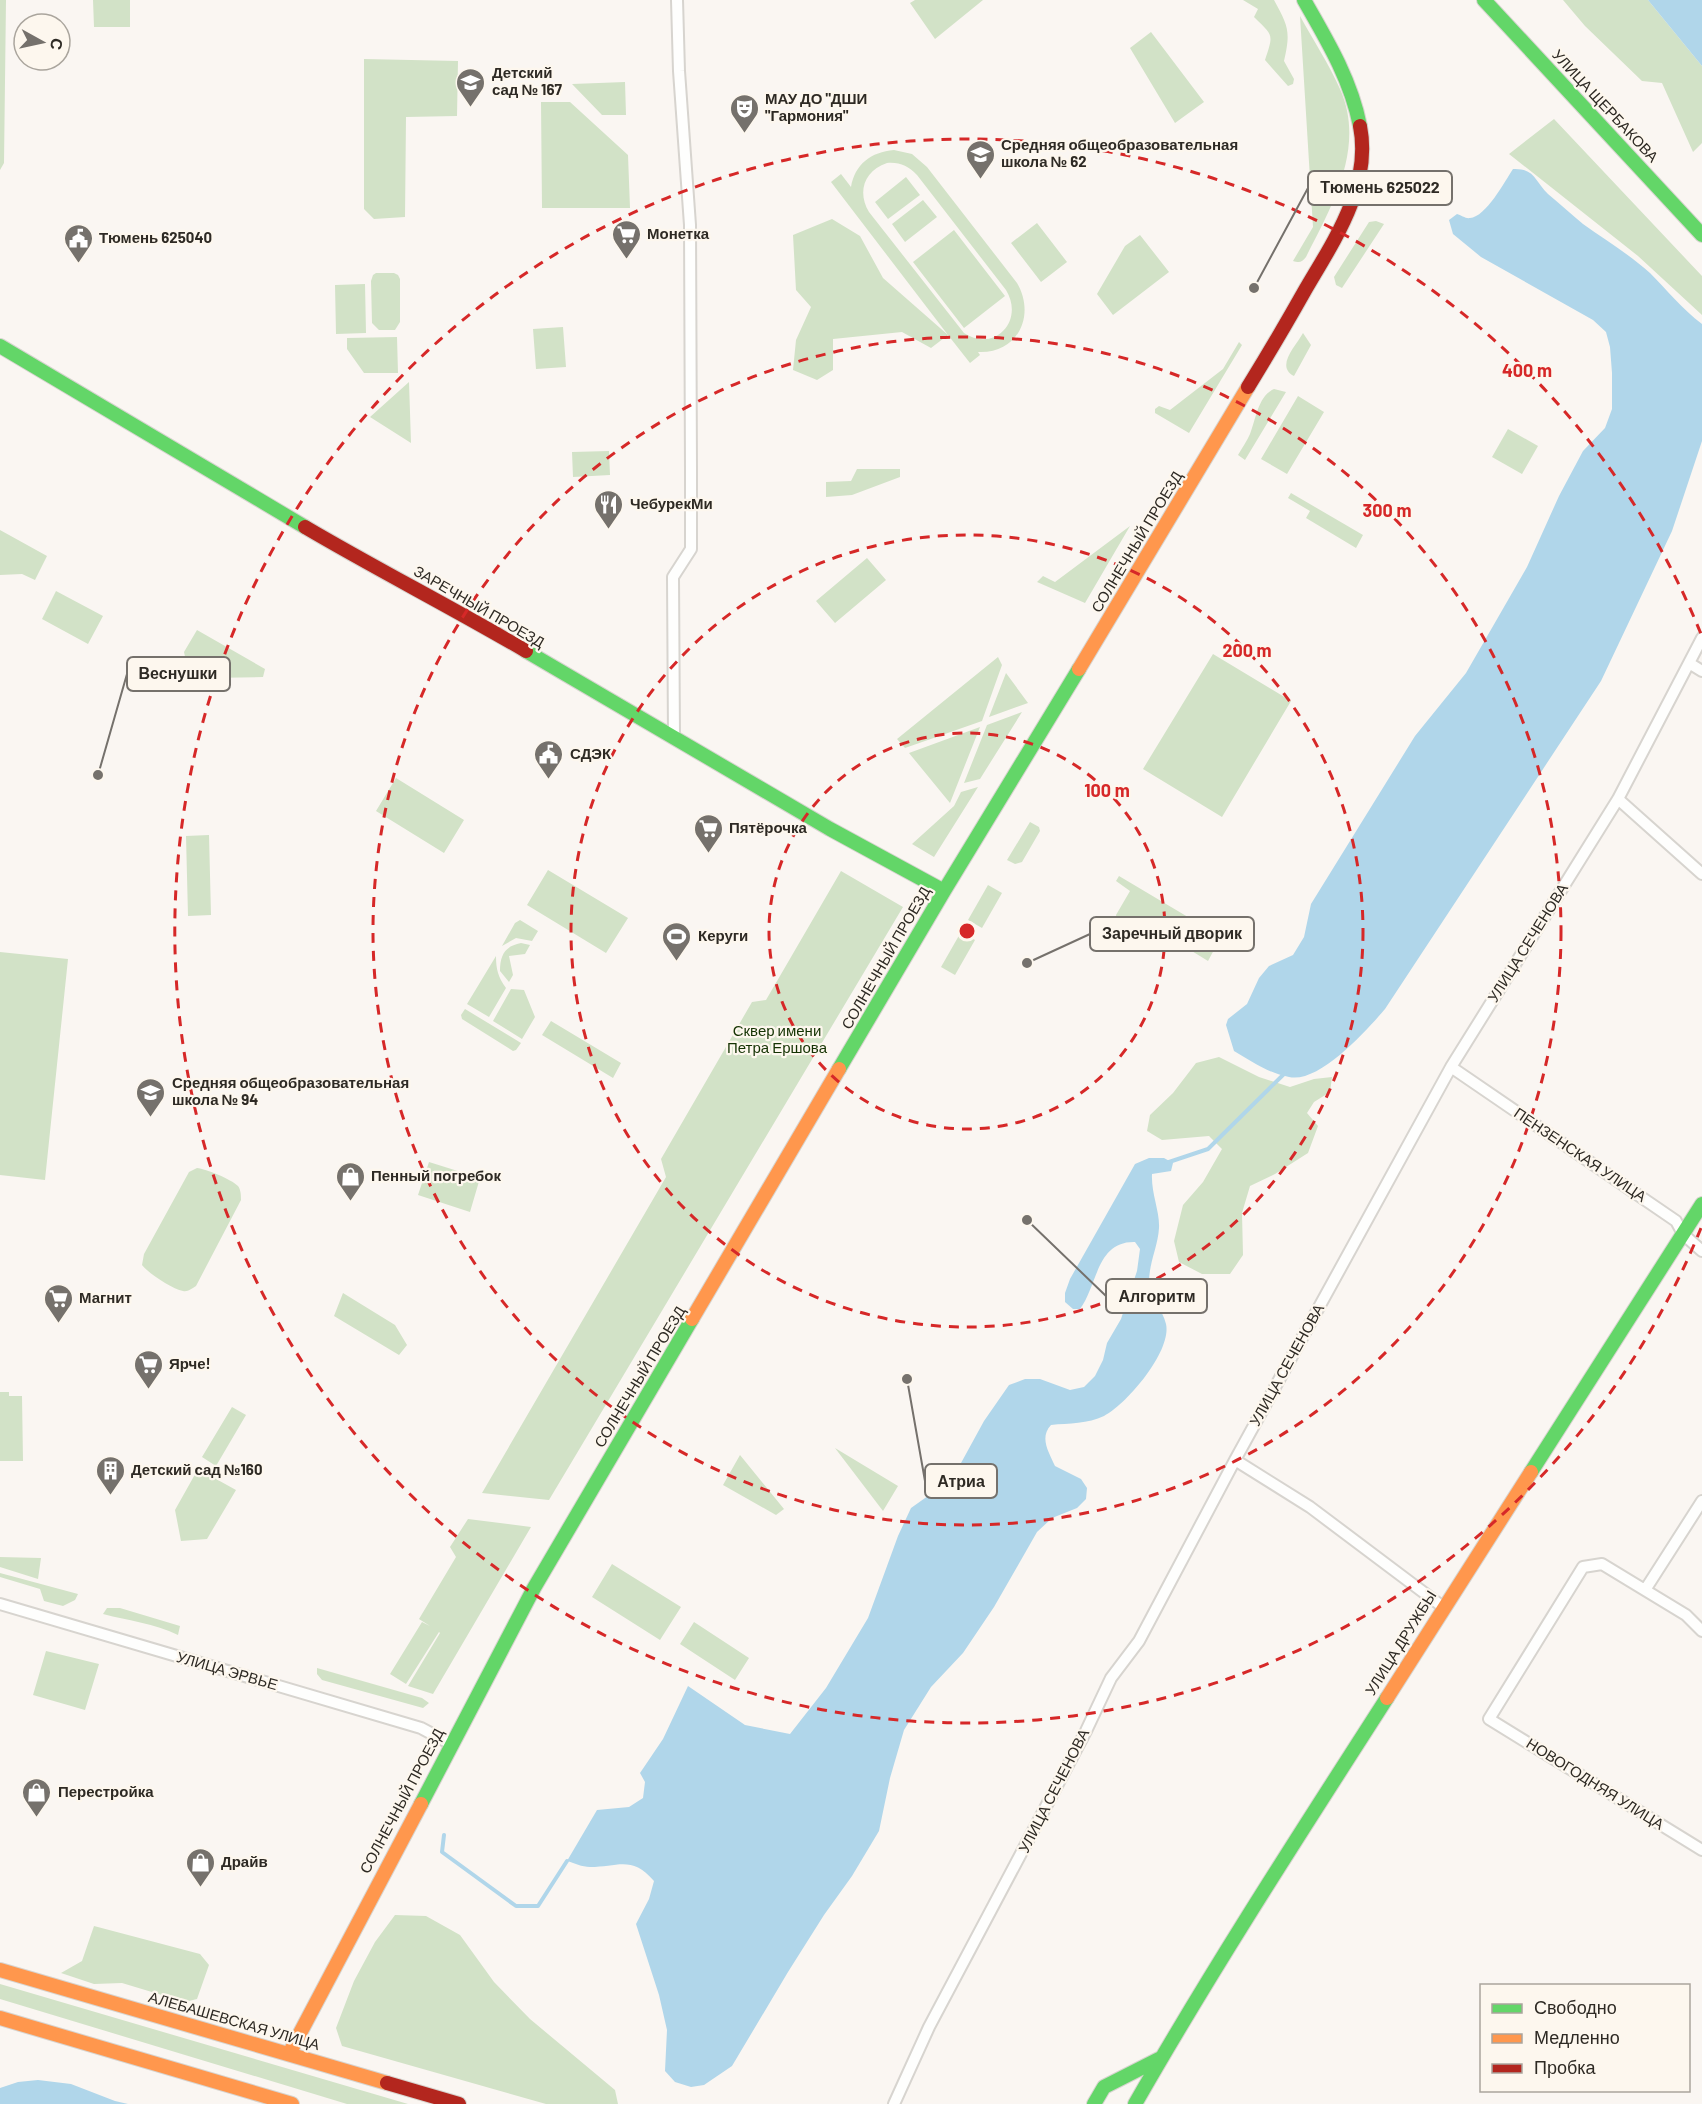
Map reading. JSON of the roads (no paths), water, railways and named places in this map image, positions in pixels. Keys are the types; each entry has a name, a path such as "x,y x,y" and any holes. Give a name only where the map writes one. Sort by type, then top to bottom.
{"street":[{"path":"674,738 673,577 691,549 690,225 679,71 677,0"},
{"name":"СОЛНЕЧНЫЙ ПРОЕЗД","path":"289,2054 534,1588 944,891 1218,440 1340,232 1359,177 1361,150 1358,111 1346,75 1304,0"},
{"name":"УЛИЦА ЩЕРБАКОВА","path":"1484,0 1702,235"},
{"name":"ЗАРЕЧНЫЙ ПРОЕЗД","path":"0,346 311,531 476,622 830,829 944,891"},
{"name":"УЛИЦА СЕЧЕНОВА","path":"894,2104 929,2026 1076,1750 1111,1678 1139,1641 1235,1460 1451,1067 1618,799 1702,638"},
{"path":"1689,663 1702,671"},
{"path":"1618,799 1702,874"},
{"name":"ПЕНЗЕНСКАЯ УЛИЦА","path":"1451,1067 1676,1221 1683,1234 1702,1251"},
{"name":"УЛИЦА ДРУЖБЫ","path":"1135,2104 1162,2057 1443,1607 1521,1490 1702,1204"},
{"path":"1235,1460 1310,1507 1443,1607"},
{"path":"1702,1501 1645,1590 1686,1615 1702,1631"},
{"name":"НОВОГОДНЯЯ УЛИЦА","path":"1645,1590 1602,1564 1583,1567 1489,1719 1702,1850"},
{"name":"УЛИЦА ЭРВЬЕ","path":"0,1604 421,1728 451,1744"},
{"name":"АЛЕБАШЕВСКАЯ УЛИЦА","path":"0,1970 459,2104"},
{"path":"0,2018 292,2104"},
{"path":"1094,2104 1104,2087 1162,2057"}],"water":[{"path":"1648,0 1702,0 1702,66"},
{"path":"1513,169 1530,173 1548,194 1583,224 1650,273 1681,306 1702,324 1702,441 1672,531 1601,681 1385,1009 1355,1042 1328,1064 1301,1077 1281,1075 1234,1051 1226,1025 1228,1019 1247,1004 1259,978 1269,966 1293,955 1304,937 1311,904 1415,736 1466,673 1527,567 1559,496 1583,451 1605,428 1612,409 1610,347 1606,332 1593,320 1481,257 1453,234 1449,220 1457,214 1468,218 1482,212"},
{"path":"1149,1158 1164,1158 1173,1163 1171,1171 1152,1174 1159,1228 1149,1282 1151,1292 1166,1324 1166,1335 1162,1348 1146,1376 1114,1410 1092,1420 1051,1425 1047,1430 1045,1440 1055,1466 1081,1479 1087,1488 1086,1499 1077,1508 1052,1518 1037,1532 994,1607 963,1653 931,1687 904,1730 890,1778 879,1831 788,1972 732,2066 704,2085 691,2087 675,2082 665,2071 667,2030 659,1995 636,1924 649,1899 654,1881 639,1868 631,1865 587,1867 567,1861 597,1810 629,1807 643,1798 645,1782 640,1773 663,1739 688,1686 745,1725 790,1734 826,1688 868,1618 898,1536 911,1508 942,1486 961,1463 984,1421 1009,1385 1025,1379 1040,1379 1070,1390 1084,1387 1095,1376 1103,1360 1107,1343 1121,1319 1137,1271 1140,1249 1135,1242 1122,1244 1105,1256 1080,1309 1073,1309 1065,1302 1065,1293 1070,1279 1135,1164"},
{"path":"38,2080 71,2084 128,2104 0,2104 0,2088 18,2082"}],"waterway":[{"path":"1166,1163 1208,1149 1285,1073"},
{"path":"444,1835 442,1852 516,1906 538,1906 567,1861"}],"place":[{"name":"Детский сад № 167","path":"471,108"},
{"name":"МАУ ДО \"ДШИ \"Гармония\"","path":"744,134"},
{"name":"Средняя общеобразовательная школа № 62","path":"980,180"},
{"name":"Монетка","path":"626,260"},
{"name":"Тюмень 625040","path":"78,264"},
{"name":"Тюмень 625022","path":"1254,288"},
{"name":"ЧебурекМи","path":"609,530"},
{"name":"Веснушки","path":"98,775"},
{"name":"СДЭК","path":"549,780"},
{"name":"Пятёрочка","path":"708,854"},
{"name":"Керуги","path":"677,962"},
{"name":"Заречный дворик","path":"1027,963"},
{"name":"Средняя общеобразовательная школа № 94","path":"151,1118"},
{"name":"Пенный погребок","path":"350,1202"},
{"name":"Алгоритм","path":"1027,1220"},
{"name":"Магнит","path":"58,1324"},
{"name":"Атриа","path":"907,1379"},
{"name":"Ярче!","path":"148,1390"},
{"name":"Детский сад №160","path":"110,1496"},
{"name":"Перестройка","path":"37,1818"},
{"name":"Драйв","path":"200,1888"}],"park label":[{"name":"Сквер имени Петра Ершова","path":"777,1040"}]}
